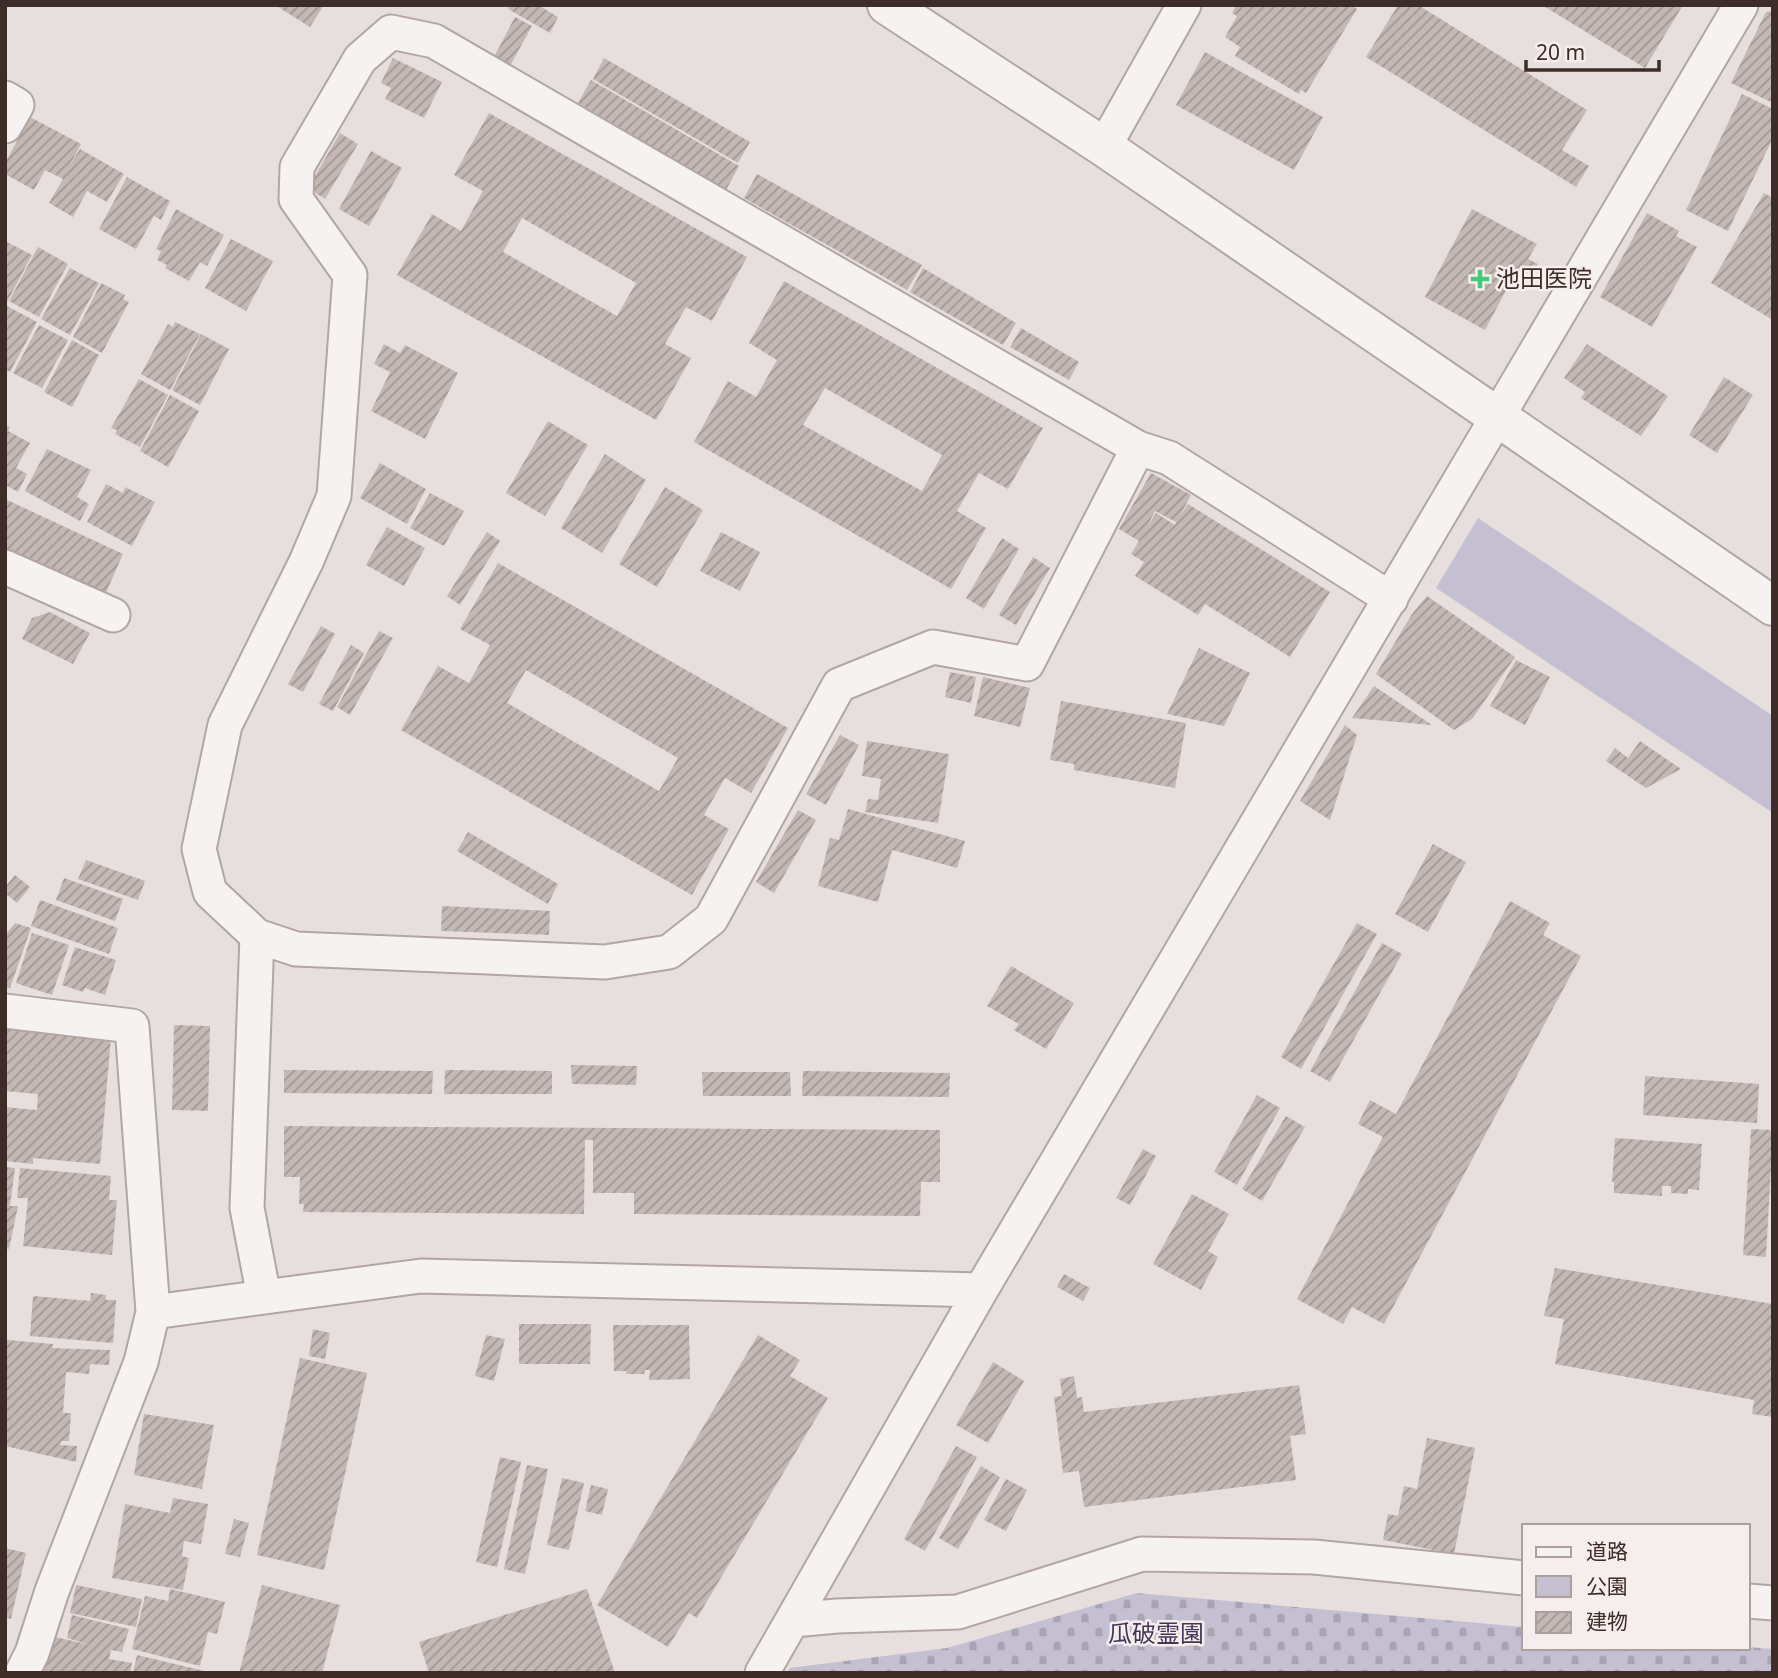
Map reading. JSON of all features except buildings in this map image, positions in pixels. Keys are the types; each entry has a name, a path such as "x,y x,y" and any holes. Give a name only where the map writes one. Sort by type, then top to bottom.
{"street":[{"path":"887,5 1104,148 1773,606"},
{"path":"1104,148 1184,5"},
{"path":"762,1673 981,1290 1741,5"},
{"path":"1138,448 1027,664 933,647 839,685 711,919 669,952 605,962 296,949 257,936 211,892 199,849 225,725 306,562 334,496 350,275 296,199 297,167 360,59 391,32 435,41 1138,448 1169,458 1391,599"},
{"path":"5,97 17,105 5,126"},
{"path":"5,567 113,615"},
{"path":"257,936 247,1208 264,1297"},
{"path":"5,1011 132,1026 153,1312 141,1362 52,1591 32,1653 22,1673"},
{"path":"153,1312 421,1276 981,1290"},
{"path":"793,1620 958,1612 1142,1554 1314,1557 1522,1578"},
{"path":"1750,1601 1773,1603"}],"green space":[{"path":"1478,518 1773,716 1773,813 1436,588"},
{"name":"瓜破霊園","path":"1137,1593 1522,1627 1522,1650 1773,1649 1773,1673 787,1673 790,1668 947,1648"}],"place":[{"name":"池田医院","path":"1480,279"}]}
